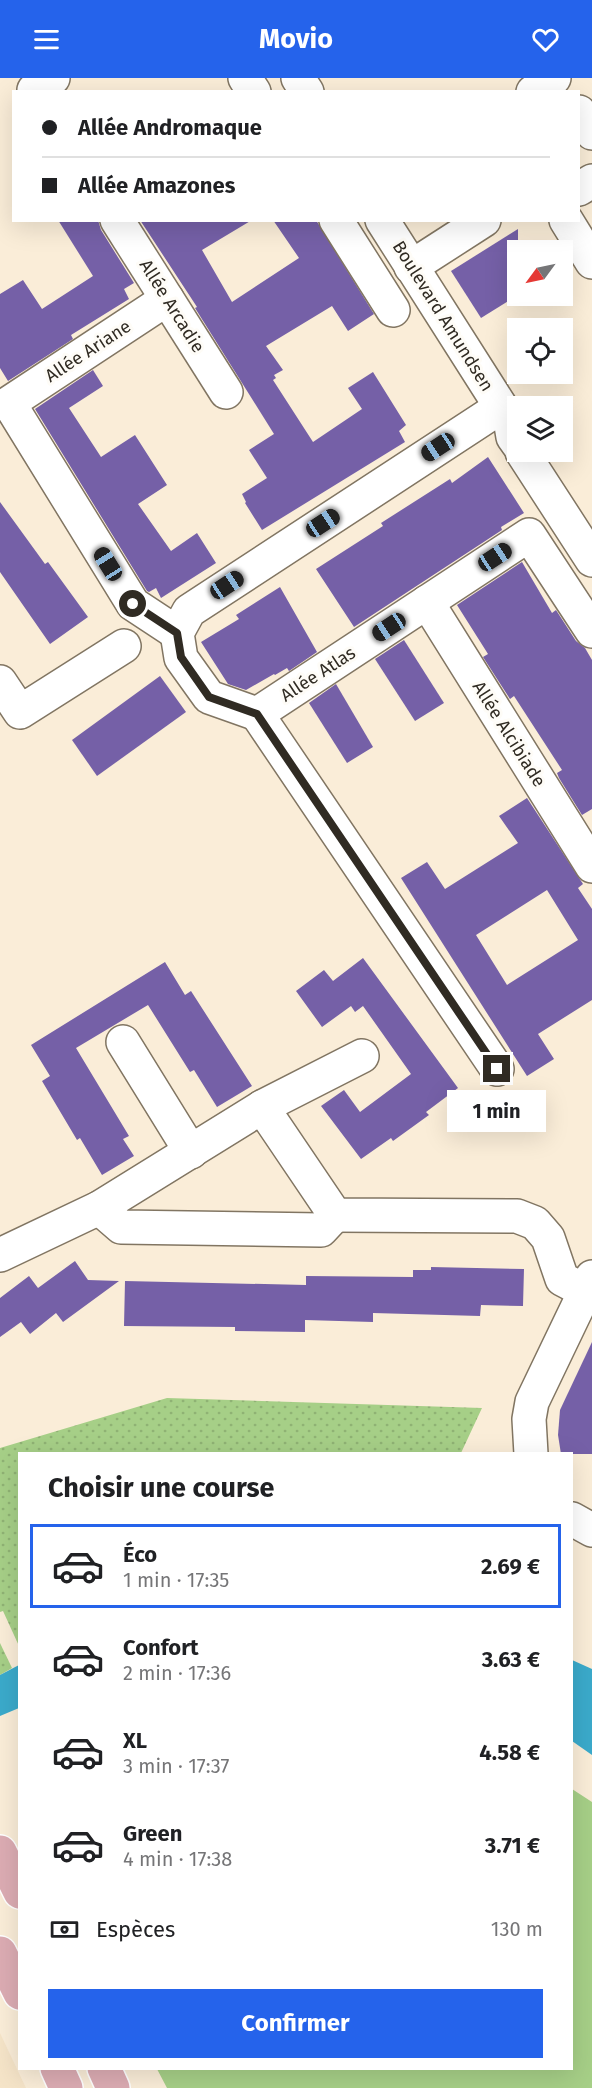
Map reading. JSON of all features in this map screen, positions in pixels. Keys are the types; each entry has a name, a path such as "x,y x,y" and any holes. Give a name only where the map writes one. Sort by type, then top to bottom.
{"main road":[{"path":"0,1852 18,1888"},
{"path":"0,1953 18,1989"},
{"path":"58,2070 66,2088"},
{"path":"105,2070 113,2088"}],"street":[{"path":"536,90 556,78"},
{"path":"580,114 592,133"},
{"name":"Allée Arcadie","path":"118,222 226,392"},
{"path":"337,222 393,310"},
{"name":"Boulevard Amundsen","path":"383,222 507,418"},
{"path":"411,267 479,222"},
{"path":"567,222 592,262"},
{"name":"Allée Ariane","path":"167,299 9,404 133,604 177,633"},
{"path":"497,1069 257,714 209,697 181,657 177,633 189,610 501,407"},
{"path":"528,462 592,560"},
{"name":"Allée Atlas","path":"257,714 529,535 592,632"},
{"name":"Allée Alcibiade","path":"427,602 592,866"},
{"path":"0,682 20,712 124,646"},
{"path":"123,1042 191,1152"},
{"path":"0,1255 99,1208 262,1107 362,1056"},
{"path":"262,1107 335,1215"},
{"path":"99,1208 121,1227 321,1230 335,1215 517,1216 535,1223 548,1239 562,1279 589,1284 532,1402 529,1429 531,1452"}],"shaded area":[{"path":"0,2033 26,2088 0,2088"}],"green space":[{"path":"167,1398 482,1408 461,1452 18,1452 18,1644 3,1611 0,1612 0,1448"},
{"path":"0,1643 12,1668 0,1675"},
{"path":"573,1790 592,1802 592,2088 167,2088 158,2070 573,2070"}],"water":[{"path":"573,1660 592,1669 592,1755 573,1742"},
{"path":"18,1666 18,1708 0,1716 0,1675"}],"building":[{"path":"59,222 99,222 101,230 134,283 124,289 129,299 71,335 73,339 8,381 0,368 0,294 23,280 42,309 93,276"},
{"path":"141,222 249,222 202,250 232,302 299,258 274,222 317,222 374,314 348,331 332,306 266,346 283,370 274,375 276,378 273,380 313,442 362,409 348,388 373,372 406,425 399,431 405,442 262,530 242,494 267,478 249,450 274,434 195,308 197,307"},
{"path":"518,229 518,240 507,240 507,302 481,318 451,271"},
{"path":"93,370 103,386 69,408 101,457 135,435 167,485 138,504 171,551 197,533 216,563 161,598 156,588 147,591 35,409"},
{"path":"488,457 524,513 501,527 502,530 354,627 316,569 383,526 381,523 450,479 452,483"},
{"path":"0,502 45,564 48,562 88,617 50,644 0,572"},
{"path":"522,562 552,613 556,610 576,641 585,648 592,660 592,809 582,815 559,778 557,773 562,770 514,696 510,699 483,657 488,654 457,605"},
{"path":"280,587 317,652 289,671 287,668 246,690 228,684 201,642 239,619 236,615"},
{"path":"404,640 444,703 415,721 375,659"},
{"path":"160,676 186,712 97,776 72,740"},
{"path":"336,684 373,747 347,763 309,703"},
{"path":"527,798 583,884 578,888 592,909 592,1000 538,1034 554,1059 527,1076 401,878 427,862 445,889 518,843 499,816","holes":["547,890 578,940 507,985 476,935"]},
{"path":"363,958 458,1088 426,1112 429,1115 393,1141 391,1138 361,1159 321,1106 344,1090 360,1112 411,1074 363,1006 355,1012 351,1006 322,1027 296,991 324,970 333,981"},
{"path":"165,962 185,995 191,991 252,1086 217,1107 194,1070 190,1072 148,1005 76,1048 129,1136 123,1139 134,1156 102,1175 80,1138 77,1140 42,1081 50,1076 31,1045"},
{"path":"75,1261 88,1280 119,1281 63,1322 56,1313 30,1334 21,1322 0,1337 0,1298 29,1276 38,1288"},
{"path":"431,1267 524,1269 523,1306 481,1305 480,1316 373,1313 373,1322 305,1320 305,1332 235,1331 235,1327 124,1326 125,1281 306,1285 306,1276 413,1277 413,1270 431,1270"},
{"path":"592,1342 592,1454 561,1452 558,1435 560,1410"}],"route":[{"path":"133,604 177,633 181,657 209,697 257,714 497,1069"}]}
